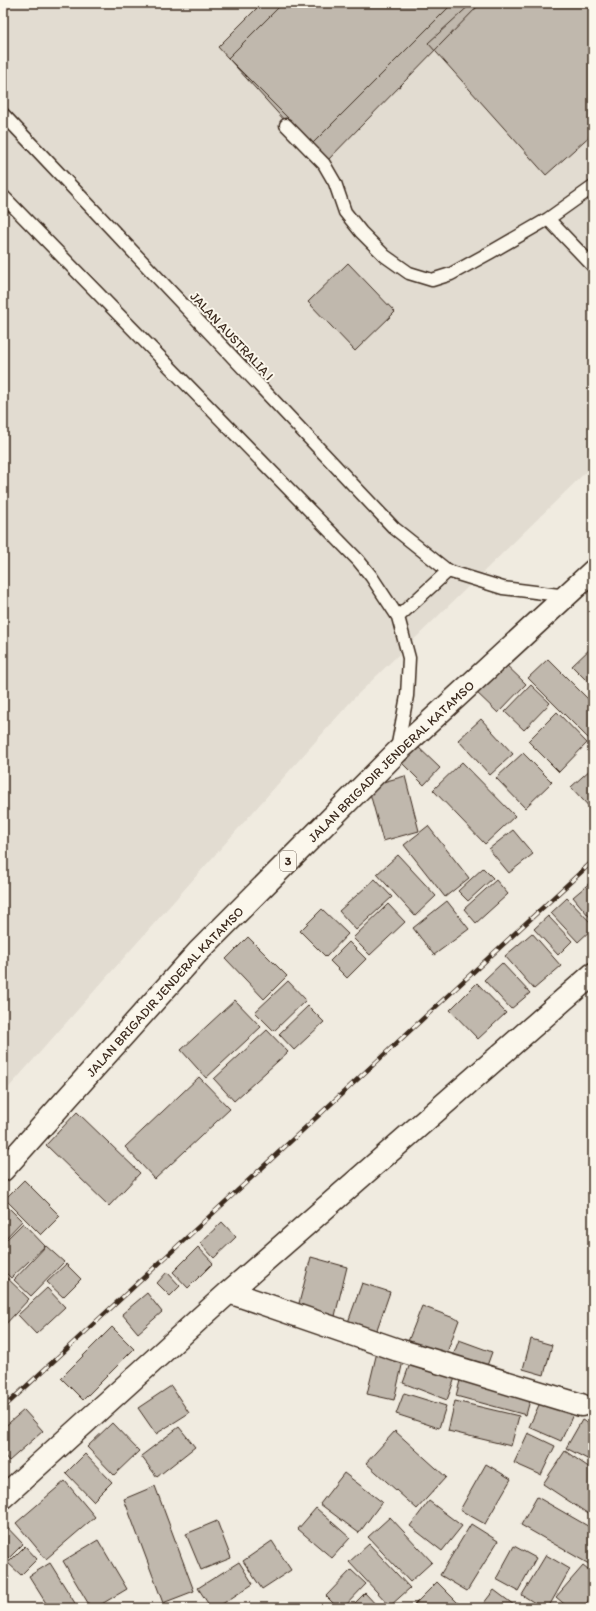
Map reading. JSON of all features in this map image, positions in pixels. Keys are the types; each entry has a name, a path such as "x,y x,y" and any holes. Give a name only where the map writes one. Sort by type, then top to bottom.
{"main road":[{"name":"JALAN BRIGADIR JENDERAL KATAMSO","path":"3,1170 198,952 397,752 593,571"},
{"path":"3,1497 229,1292 593,974"},
{"path":"229,1292 398,1350 581,1405"}],"lane":[{"name":"JALAN AUSTRALIA I","path":"3,114 394,528 448,571 503,588 566,596"},
{"path":"286,125 324,164 336,183 345,212 361,232 385,256 409,273 432,280 451,274 478,260 548,219 593,187"},
{"path":"3,196 358,560 371,576 398,617 409,658 407,696 397,752"},
{"path":"548,219 593,266"},
{"path":"398,617 448,571"}],"shaded area":[{"path":"3,3 593,3 593,465 354,698 3,1094"}],"building":[{"path":"262,3 481,3 324,164 218,47"},
{"path":"283,3 453,3 313,143 228,58"},
{"path":"472,3 593,3 593,133 546,175 428,43"},
{"path":"348,263 395,312 355,351 308,302"},
{"path":"593,646 593,687 572,666"},
{"path":"548,659 593,704 593,743 528,678"},
{"path":"501,660 526,684 498,713 473,689"},
{"path":"531,685 550,703 524,730 505,712"},
{"path":"557,712 587,743 559,772 528,741"},
{"path":"481,719 513,754 490,775 458,740"},
{"path":"415,744 440,768 424,785 399,760"},
{"path":"523,753 552,782 525,808 496,778"},
{"path":"462,762 515,816 485,844 433,790"},
{"path":"593,767 593,811 571,787"},
{"path":"405,776 419,831 383,841 368,786"},
{"path":"428,826 469,878 445,897 404,845"},
{"path":"513,830 533,854 509,873 489,849"},
{"path":"398,855 436,896 415,916 377,874"},
{"path":"483,868 493,878 468,901 458,891"},
{"path":"375,879 392,897 356,930 339,911"},
{"path":"496,880 508,894 476,923 464,909"},
{"path":"592,881 593,882 593,921 573,897"},
{"path":"567,898 593,925 593,928 578,942 551,913"},
{"path":"447,901 469,929 434,955 413,928"},
{"path":"388,904 405,922 370,955 353,938"},
{"path":"322,909 348,934 326,957 300,931"},
{"path":"548,916 572,941 558,955 534,929"},
{"path":"532,933 561,966 534,989 505,956"},
{"path":"248,937 287,976 264,999 226,959"},
{"path":"349,942 366,959 347,978 330,961"},
{"path":"502,963 530,993 511,1009 484,980"},
{"path":"288,981 306,1000 274,1031 255,1012"},
{"path":"477,983 506,1013 478,1039 450,1010"},
{"path":"235,1000 261,1027 206,1078 181,1050"},
{"path":"308,1006 324,1022 294,1050 279,1034"},
{"path":"267,1030 288,1052 234,1101 214,1079"},
{"path":"199,1077 230,1109 155,1179 125,1147"},
{"path":"77,1112 140,1173 109,1206 46,1145"},
{"path":"24,1180 60,1216 41,1235 5,1199"},
{"path":"3,1202 22,1221 3,1241"},
{"path":"222,1222 236,1237 214,1258 200,1243"},
{"path":"23,1223 45,1246 11,1278 3,1270 3,1243"},
{"path":"46,1246 64,1262 31,1296 14,1280"},
{"path":"198,1247 213,1263 188,1288 173,1272"},
{"path":"311,1257 347,1267 334,1320 297,1311"},
{"path":"66,1264 81,1279 63,1297 47,1282"},
{"path":"167,1272 180,1286 170,1296 157,1283"},
{"path":"3,1274 29,1299 3,1327"},
{"path":"362,1283 390,1292 375,1335 347,1325"},
{"path":"47,1288 65,1307 36,1334 18,1315"},
{"path":"147,1293 162,1312 138,1333 122,1314"},
{"path":"422,1306 459,1320 445,1358 407,1344"},
{"path":"112,1327 134,1349 83,1400 61,1378"},
{"path":"531,1339 552,1345 544,1375 523,1369"},
{"path":"459,1340 492,1352 484,1374 451,1361"},
{"path":"377,1352 404,1357 394,1400 367,1394"},
{"path":"412,1358 456,1375 447,1400 403,1383"},
{"path":"462,1373 532,1393 526,1415 456,1396"},
{"path":"171,1386 189,1413 156,1434 138,1408"},
{"path":"404,1393 446,1406 439,1428 396,1414"},
{"path":"543,1396 575,1410 561,1441 529,1427"},
{"path":"455,1401 519,1416 511,1446 448,1431"},
{"path":"24,1410 43,1431 9,1461 3,1454 3,1428"},
{"path":"582,1420 593,1426 593,1462 566,1448"},
{"path":"112,1423 139,1451 114,1475 87,1447"},
{"path":"179,1427 195,1447 157,1477 141,1456"},
{"path":"395,1431 446,1477 417,1509 366,1463"},
{"path":"528,1433 555,1446 541,1475 514,1463"},
{"path":"565,1451 593,1470 593,1517 543,1484"},
{"path":"85,1454 112,1482 93,1501 66,1473"},
{"path":"486,1464 511,1479 485,1524 460,1510"},
{"path":"344,1473 382,1502 359,1533 320,1504"},
{"path":"65,1481 95,1517 46,1559 16,1523"},
{"path":"155,1486 194,1591 163,1603 124,1499"},
{"path":"537,1497 593,1529 593,1557 589,1564 521,1525"},
{"path":"429,1501 462,1526 442,1551 410,1526"},
{"path":"316,1508 350,1538 332,1558 298,1529"},
{"path":"390,1517 432,1562 410,1582 368,1537"},
{"path":"217,1521 231,1558 201,1570 186,1534"},
{"path":"3,1523 23,1544 7,1560 3,1555"},
{"path":"471,1524 498,1541 467,1591 440,1575"},
{"path":"98,1540 127,1589 95,1608 91,1608 63,1561"},
{"path":"272,1541 291,1570 262,1589 243,1561"},
{"path":"369,1544 410,1588 390,1606 349,1562"},
{"path":"25,1546 37,1559 21,1575 8,1563"},
{"path":"514,1546 536,1558 518,1591 496,1579"},
{"path":"546,1555 570,1569 548,1608 543,1608 522,1595"},
{"path":"239,1562 253,1584 216,1608 211,1608 198,1588"},
{"path":"50,1563 78,1608 49,1608 29,1576"},
{"path":"583,1566 593,1574 593,1595 582,1608 569,1608 556,1597"},
{"path":"351,1570 366,1584 343,1608 338,1608 326,1596"},
{"path":"3,1571 9,1578 3,1584"},
{"path":"437,1582 463,1608 411,1608"},
{"path":"494,1590 518,1608 480,1608"},
{"path":"365,1593 379,1608 350,1608"}],"railway":[{"path":"3,1408 593,861"}]}
